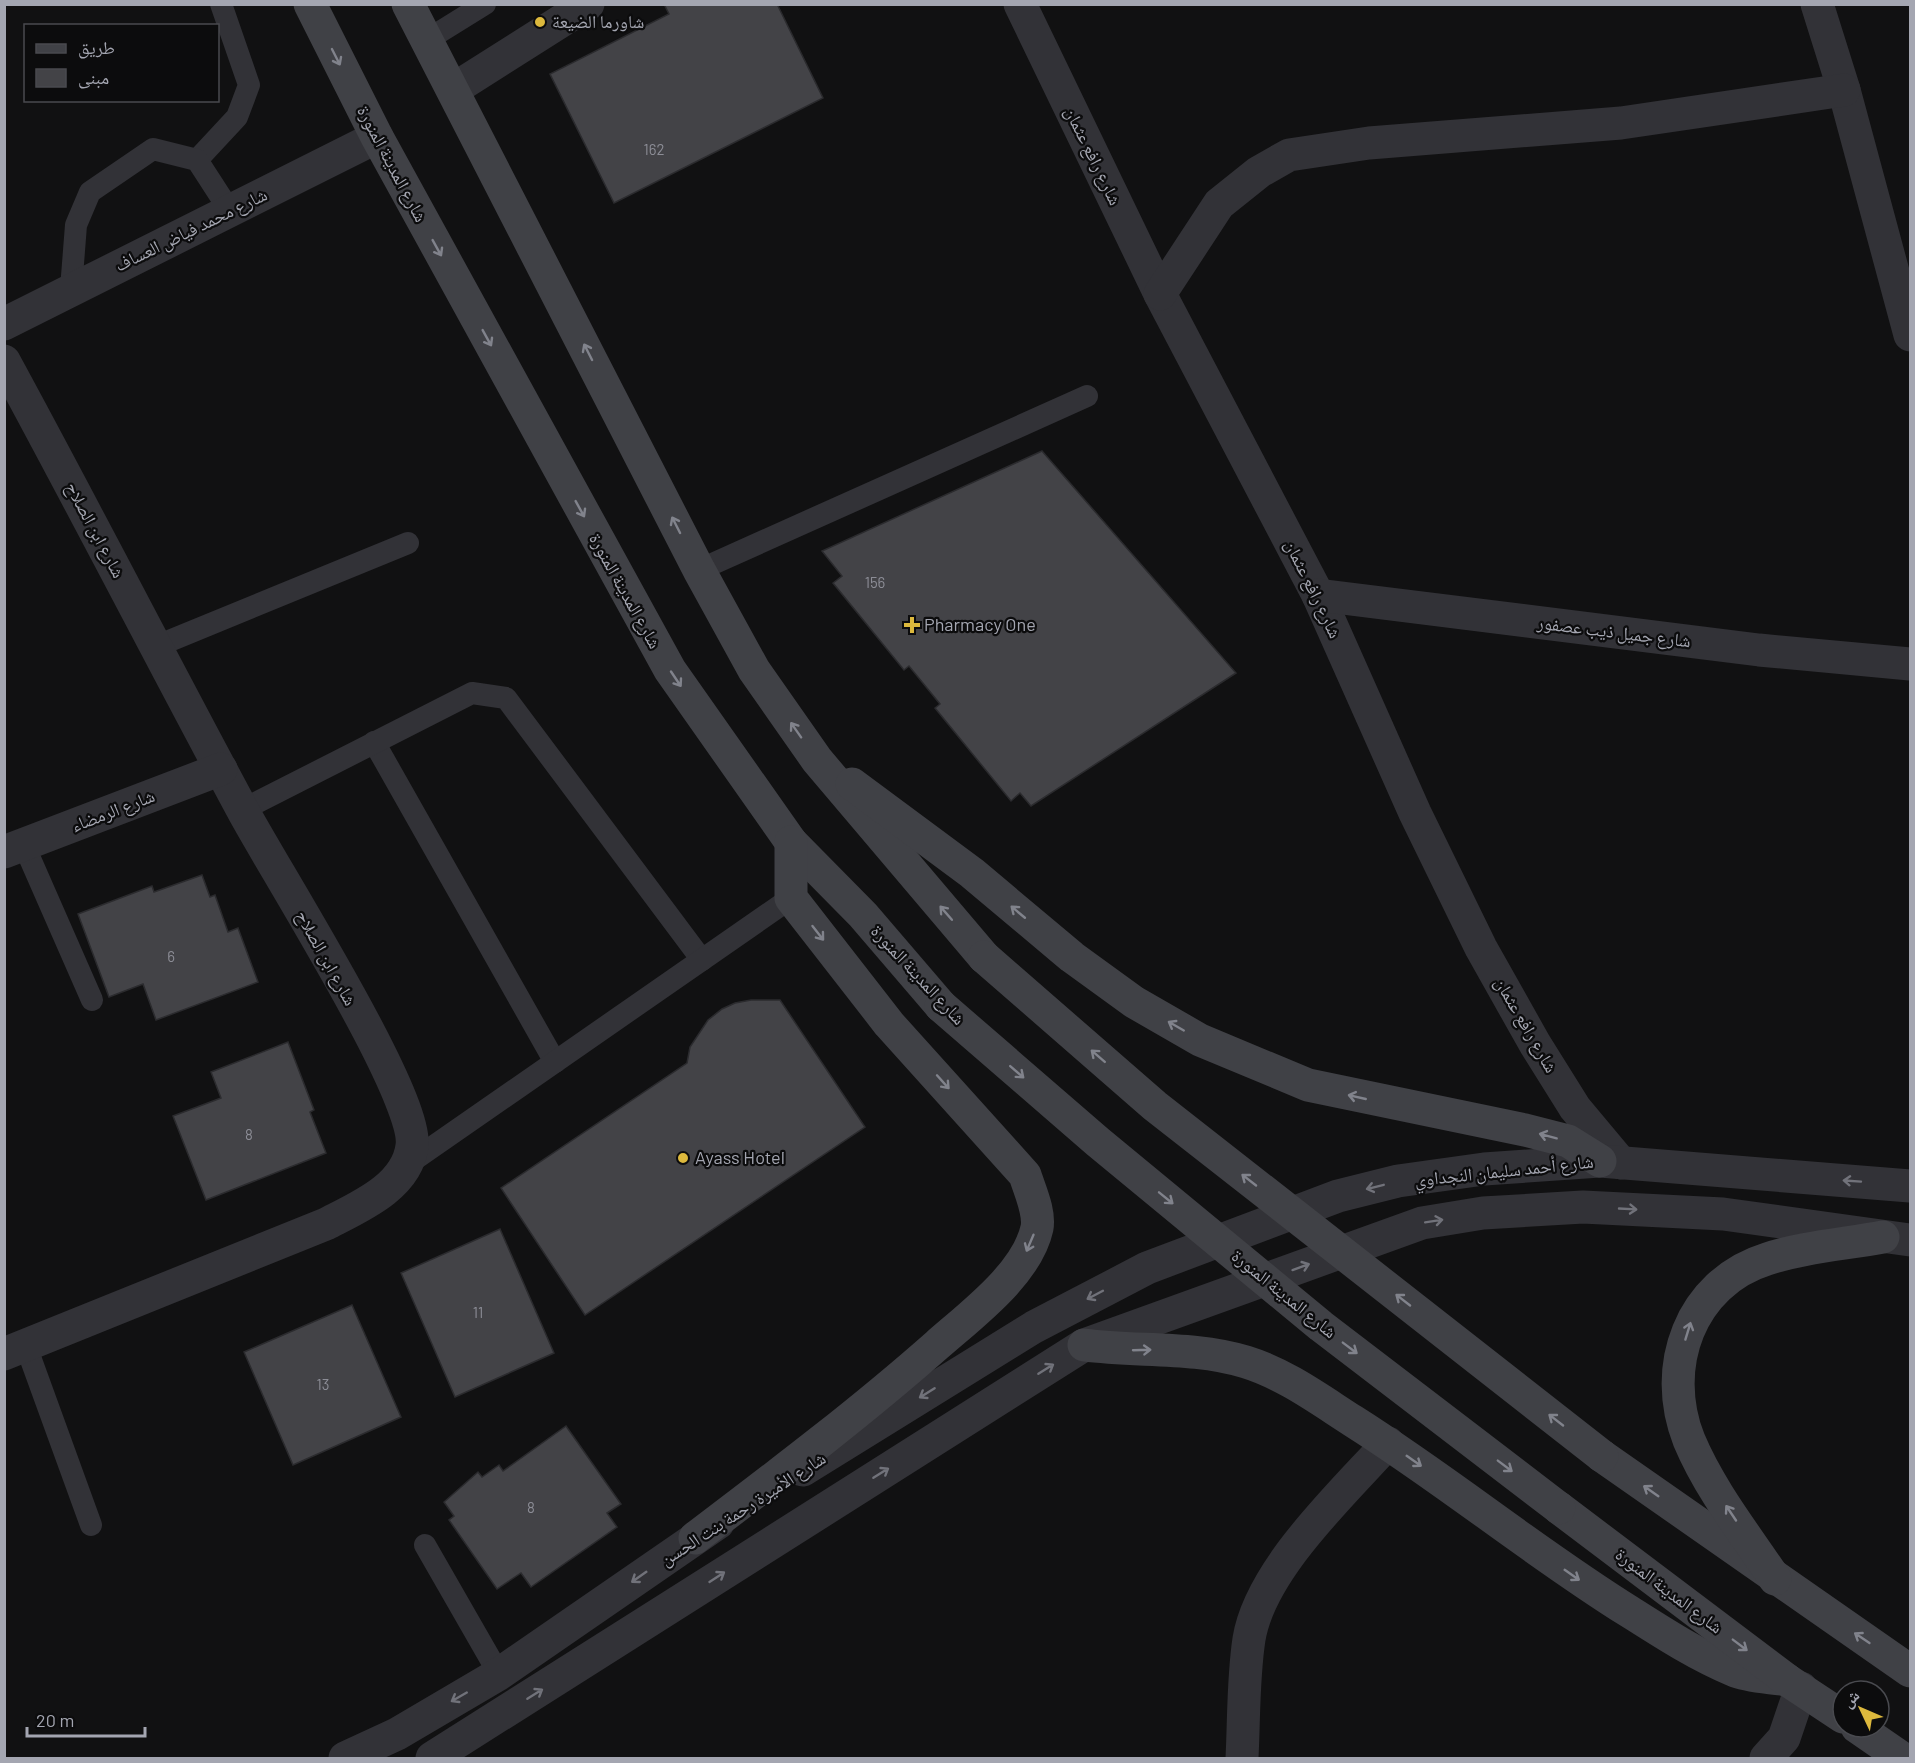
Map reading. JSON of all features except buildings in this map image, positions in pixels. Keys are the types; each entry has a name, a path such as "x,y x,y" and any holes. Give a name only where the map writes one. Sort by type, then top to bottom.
{"main road":[{"name":"شارع المدينة المنورة","path":"310,4 377,137 670,670 791,842 862,915 941,1006 1098,1142 1321,1326 1559,1508 1794,1684 1831,1709"},
{"path":"408,4 454,89 699,570 754,670 817,760 984,957 1155,1106 1602,1456 1775,1579 1911,1671"},
{"path":"817,760 972,873 1072,957 1134,1002 1200,1040 1308,1085 1525,1130 1568,1141 1610,1162"},
{"path":"695,1538 863,1410 969,1317 1008,1279 1025,1255 1037,1227 1034,1202 1025,1175 890,1024 791,898 791,842"},
{"path":"1775,1579 1706,1474 1688,1438 1680,1396 1680,1361 1689,1325 1703,1301 1731,1276 1767,1259 1897,1238"},
{"path":"1084,1345 1126,1351 1161,1349 1197,1353 1246,1362 1282,1378 1388,1443 1594,1590 1674,1640 1735,1671 1794,1684"},
{"path":"1874,1739 1902,1758"}],"street":[{"path":"454,89 588,4"},
{"name":"شارع رافع عثمان","path":"1020,4 1160,294 1318,595 1415,813 1481,948 1535,1044 1610,1162"},
{"path":"1817,4 1844,90 1911,335"},
{"path":"1160,294 1219,204 1259,172 1289,155 1370,143 1621,123 1844,90"},
{"name":"شارع محمد فياض العساف","path":"4,324 377,137"},
{"name":"شارع ابن الصلاح","path":"4,361 242,810 378,1049 407,1115 413,1143 408,1164"},
{"name":"شارع جميل ذيب عصفور","path":"1318,595 1759,650 1911,664"},
{"name":"شارع الرمضاء","path":"14,848 222,770"},
{"name":"شارع أحمد سليمان النجداوي","path":"1147,1268 1338,1196 1398,1181 1484,1169 1610,1162 1911,1186"},
{"path":"15,1350 326,1224 367,1203 390,1185 408,1164"},
{"path":"433,1758 1084,1345 1422,1223 1483,1213 1583,1208 1723,1214 1897,1238"},
{"name":"شارع الأميرة رحمة بنت الحسن","path":"345,1758 397,1734 500,1674 695,1538 1034,1327 1147,1268"},
{"path":"1242,1758 1249,1638 1269,1582 1304,1536 1388,1443"},
{"path":"1767,1758 1784,1738 1794,1684"},
{"path":"433,1758 440,1758"}],"lane":[{"path":"197,160 237,117 249,85 221,4"},
{"path":"427,40 483,5"},
{"path":"71,289 76,225 90,192 153,149 197,160 230,211"},
{"path":"699,570 1087,396"},
{"path":"157,646 408,543"},
{"path":"242,810 472,693 506,698 702,960"},
{"path":"374,742 555,1062"},
{"path":"14,848 93,1000"},
{"path":"408,1164 791,898"},
{"path":"15,1350 91,1525"},
{"path":"425,1545 500,1674"}],"place":[{"name":"شاورما الضيعة","path":"540,22"},
{"name":"Pharmacy One","path":"912,625"},
{"name":"Ayass Hotel","path":"683,1158"}]}
